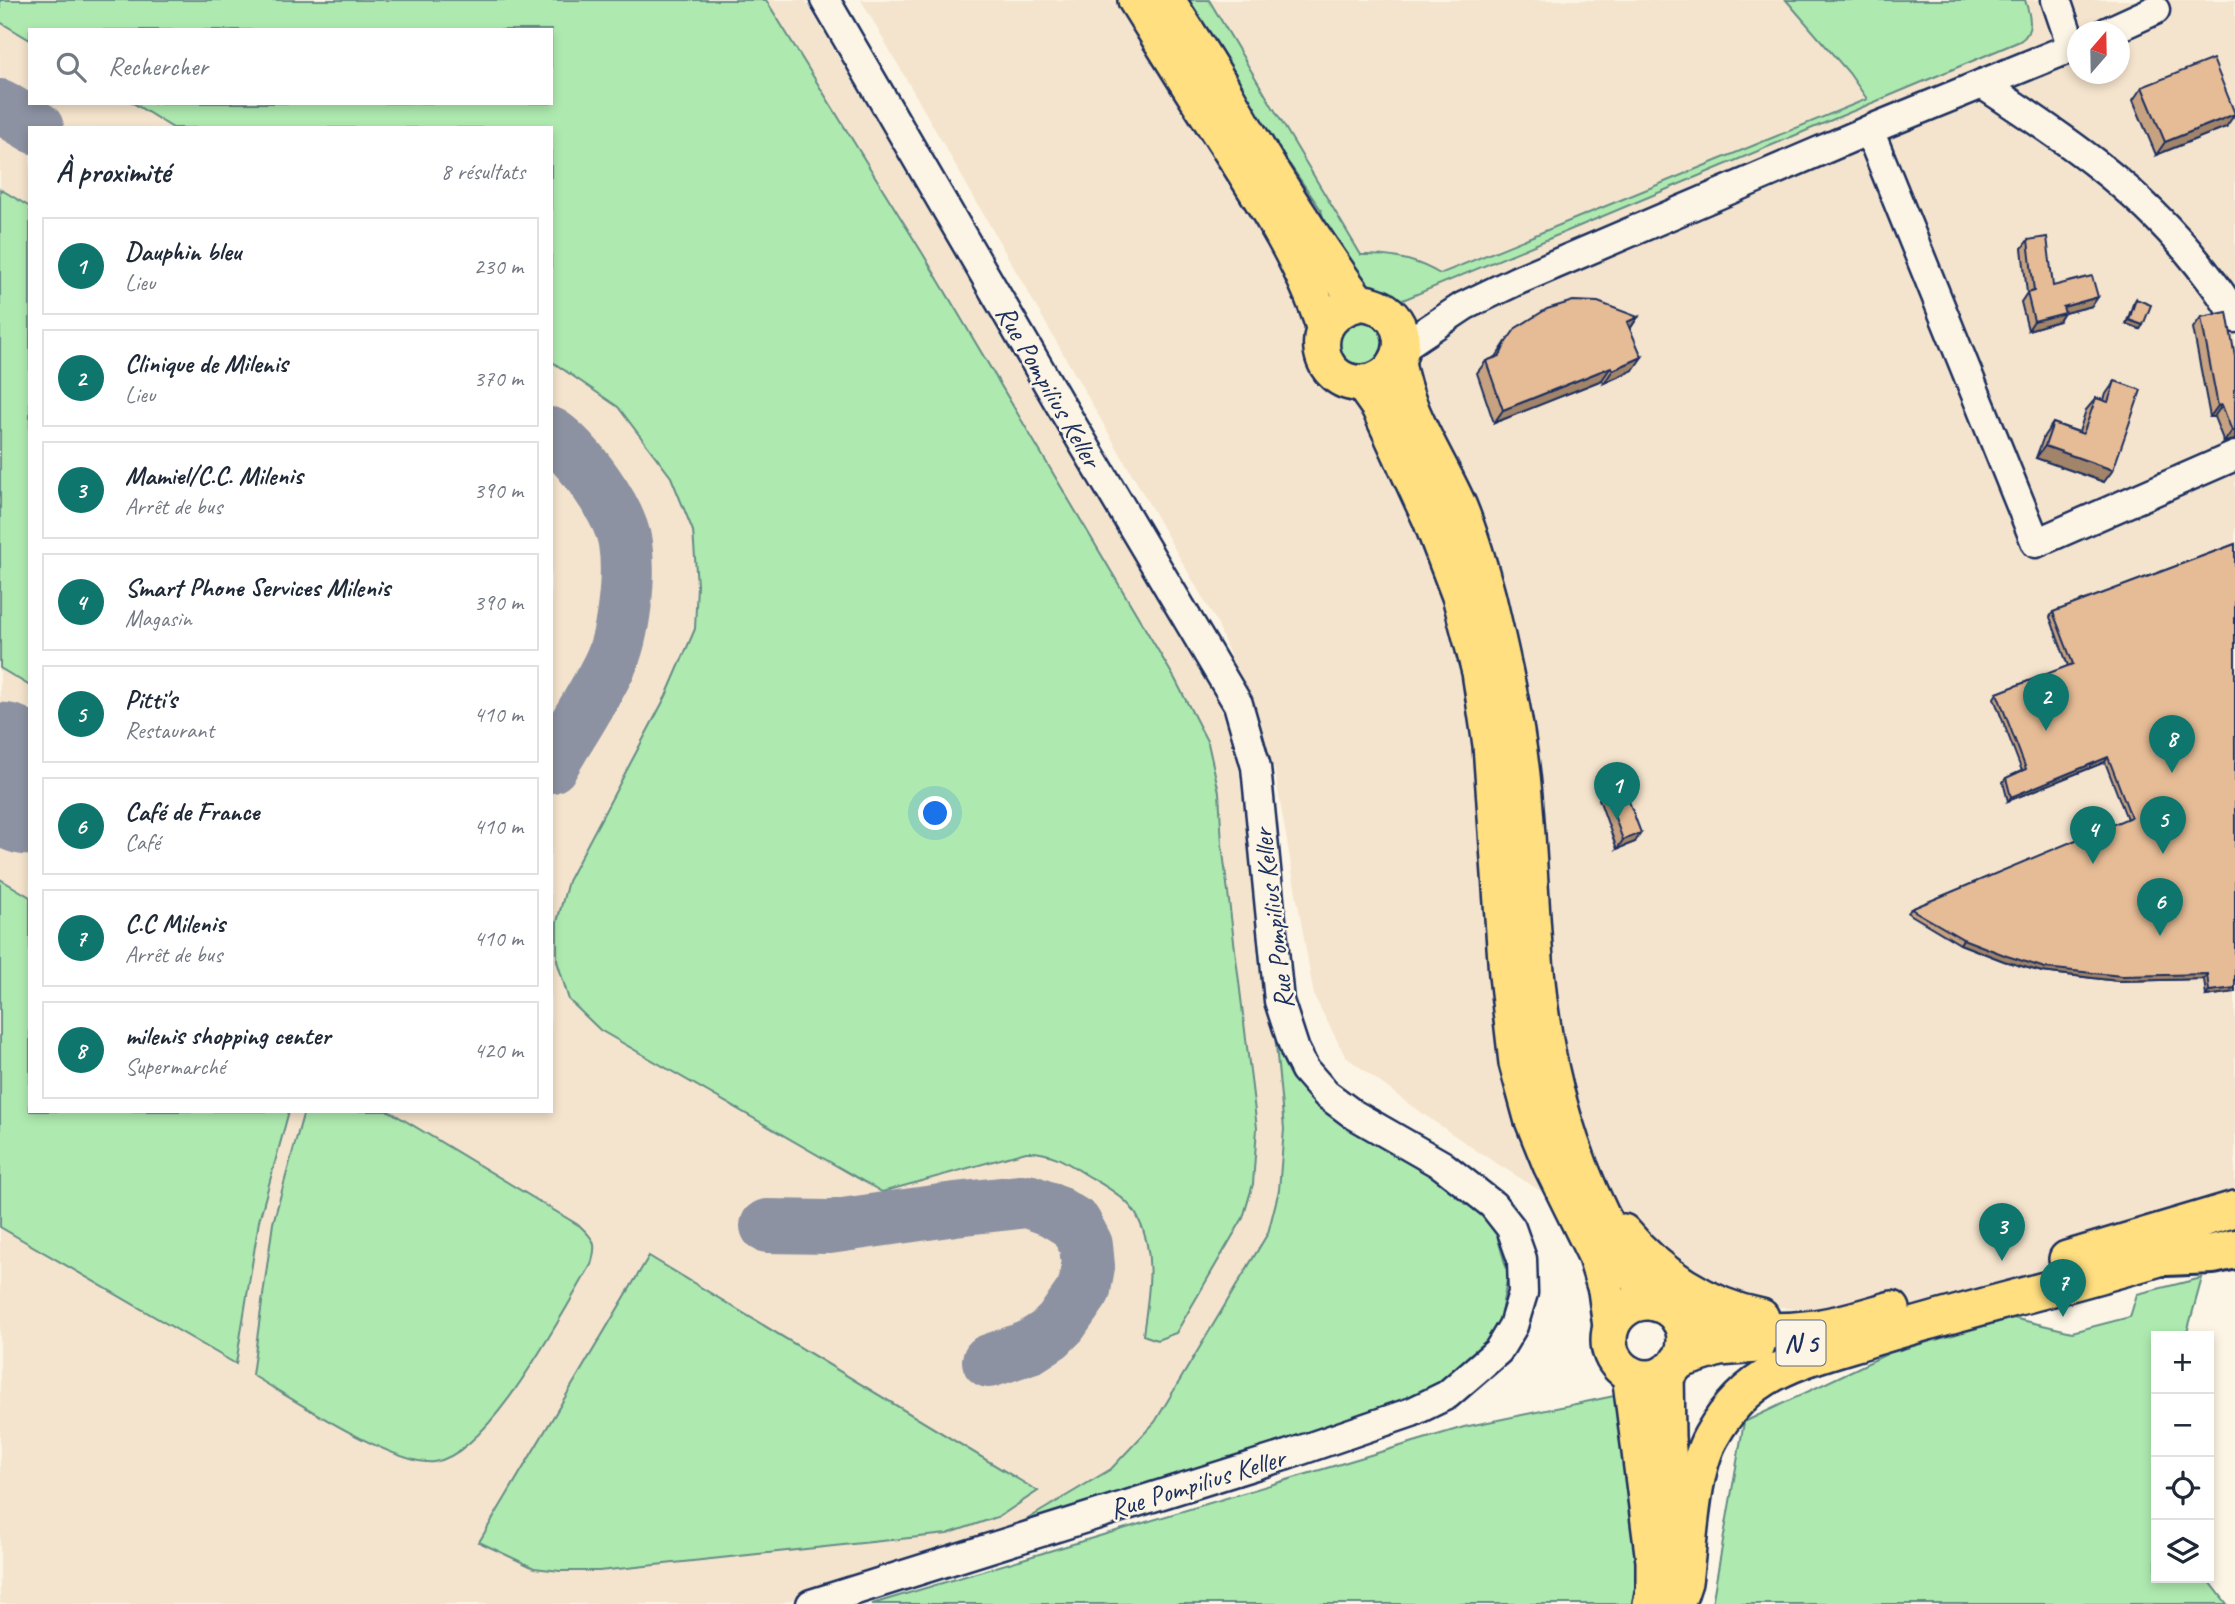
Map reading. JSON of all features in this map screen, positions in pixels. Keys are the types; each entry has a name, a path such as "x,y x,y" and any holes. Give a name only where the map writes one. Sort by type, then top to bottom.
{"highway":[{"path":"2166,1256 2213,1254 2235,1249"}],"main road":[{"path":"1136,0 1295,258 1324,327 1321,350 1331,370 1340,377 1362,383 1383,377 1398,343"},
{"path":"1167,0 1318,243 1360,303"},
{"path":"1324,327 1338,310 1360,303 1380,307 1398,343 1405,394 1459,509 1485,587 1505,670 1522,777 1536,974 1547,1054 1569,1139 1588,1187 1630,1269 1669,1312 1684,1334 1684,1341 1672,1367 1667,1437 1670,1601"},
{"path":"1362,383 1380,407 1432,520 1460,596 1480,672 1491,746 1507,975 1517,1063 1532,1118 1551,1165 1595,1254 1606,1290 1611,1327 1609,1338 1614,1359 1630,1374 1648,1378 1672,1367"},
{"path":"1588,1187 1644,1253 1676,1279 1712,1301 1755,1316 1776,1319 1858,1318"},
{"name":"N 5","path":"1669,1312 1730,1329 1790,1331 1816,1328 1963,1291 2235,1209"},
{"name":"N 5","path":"1672,1367 1719,1348 1829,1341 1924,1322 2166,1256 2235,1234"},
{"path":"1611,1327 1622,1311 1639,1303 1669,1312"},
{"path":"1670,1601 1684,1582 1699,1471 1710,1438 1726,1414 1749,1389 1774,1373 1924,1322"},
{"path":"1630,1374 1654,1560 1654,1590 1670,1601"}],"street":[{"name":"Rue Pompilius Keller","path":"811,1604 1287,1455 1412,1412 1447,1395 1499,1351 1513,1326 1523,1293 1522,1259 1511,1228 1493,1205 1442,1165 1353,1114 1326,1094 1305,1070 1295,1050 1279,1001 1256,767 1238,704 825,0"},
{"path":"2056,0 2067,27"},
{"path":"2130,21 2155,10"},
{"path":"1398,343 1464,306 1627,232 2067,49"},
{"path":"1982,84 2105,170 2156,215 2225,299 2235,318"},
{"path":"1869,130 2036,543 2235,456"}],"shaded area":[{"path":"0,0 805,0 1219,704 1238,763 1262,974 1270,1015 1349,1127 1448,1185 1508,1274 1500,1319 1422,1401 1021,1523 962,1547 779,1604 0,1604"},
{"path":"861,0 2235,0 2235,1194 1910,1319 1813,1312 1727,1299 1672,1273 1480,1153 1345,1056 1314,996 1274,768 1217,623"}],"green space":[{"path":"0,0 766,0 923,254 1175,679 1208,743 1219,792 1222,844 1257,1128 1253,1184 1243,1218 1176,1333 1157,1340 1143,1335 1150,1276 1148,1247 1134,1211 1115,1193 1064,1161 1043,1153 1026,1152 882,1192 600,1030 569,1000 557,961 557,922 568,881 666,696 695,629 697,585 693,531 671,477 618,407 553,362 553,126 170,126 136,105 553,105 553,28 28,28 28,39 0,22"},
{"path":"1178,0 1209,0 1361,255 1402,258 1440,274 1867,99 1849,73 1786,0 2025,0 2030,22 2028,32 2020,41 1403,300 1363,284 1328,236 1321,210 1290,165 1269,149"},
{"path":"0,189 28,206 28,685 0,668"},
{"path":"1345,315 1384,321 1388,361 1349,373 1331,330"},
{"path":"0,879 28,896 28,1113 288,1113 259,1221 236,1364 0,1227"},
{"path":"1274,1024 1349,1128 1448,1185 1479,1210 1496,1232 1508,1274 1500,1319 1483,1351 1422,1401 1021,1523 1111,1469 1155,1422 1268,1233 1279,1190 1284,1129"},
{"path":"303,1113 392,1113 580,1226 594,1243 594,1252 591,1265 523,1378 501,1409 478,1435 456,1453 434,1462 416,1461 342,1428 252,1375 273,1223"},
{"path":"649,1256 1038,1491 1000,1516 947,1534 599,1571 534,1568 479,1542"},
{"path":"2202,1278 2187,1331 2151,1331 2151,1583 2211,1583 2227,1604 1712,1604 1744,1422 1889,1353 2013,1318 2072,1332 2130,1317 2137,1294"},
{"path":"1624,1394 1643,1578 1636,1604 872,1604 1464,1427"}],"building":[{"path":"2213,59 2235,114 2165,142 2142,87"},
{"path":"2047,237 2053,286 2092,276 2098,297 2063,307 2065,313 2034,321 2027,293 2034,291 2028,240"},
{"path":"2136,299 2151,305 2143,325 2129,320"},
{"path":"1573,301 1598,302 1638,317 1627,322 1642,357 1503,410 1486,361 1500,356 1516,328 1547,309"},
{"path":"2227,312 2235,357 2235,431 2232,431 2222,405 2218,406 2201,317"},
{"path":"2115,381 2141,390 2113,470 2045,446 2053,423 2083,434 2096,398 2108,402"},
{"path":"2235,544 2235,988 2209,991 2207,974 2122,976 2045,968 1963,939 1911,909 2131,817 2108,757 2011,797 2006,778 2026,769 1997,693 2073,664 2053,612"},
{"path":"1622,783 1641,833 1623,840 1605,790"}],"taxiway":[{"path":"0,106 34,126"},
{"path":"553,436 585,468 607,499 625,543 627,572 625,605 615,652 553,763"},
{"path":"767,1226 829,1227 1028,1201 1052,1210 1075,1224 1086,1245 1088,1266 1084,1290 1050,1334 1030,1347 989,1361"}],"runway":[{"path":"0,770 28,787"}],"place":[{"name":"Clinique de Milenis","path":"2046,731"},
{"name":"milenis shopping center","path":"2172,773"},
{"name":"Dauphin bleu","path":"1617,820"},
{"name":"Pitti's","path":"2163,854"},
{"name":"Smart Phone Services Milenis","path":"2093,864"},
{"name":"Café de France","path":"2160,936"},
{"name":"Mamiel/C.C. Milenis","path":"2002,1261"},
{"name":"C.C Milenis","path":"2063,1317"}]}
